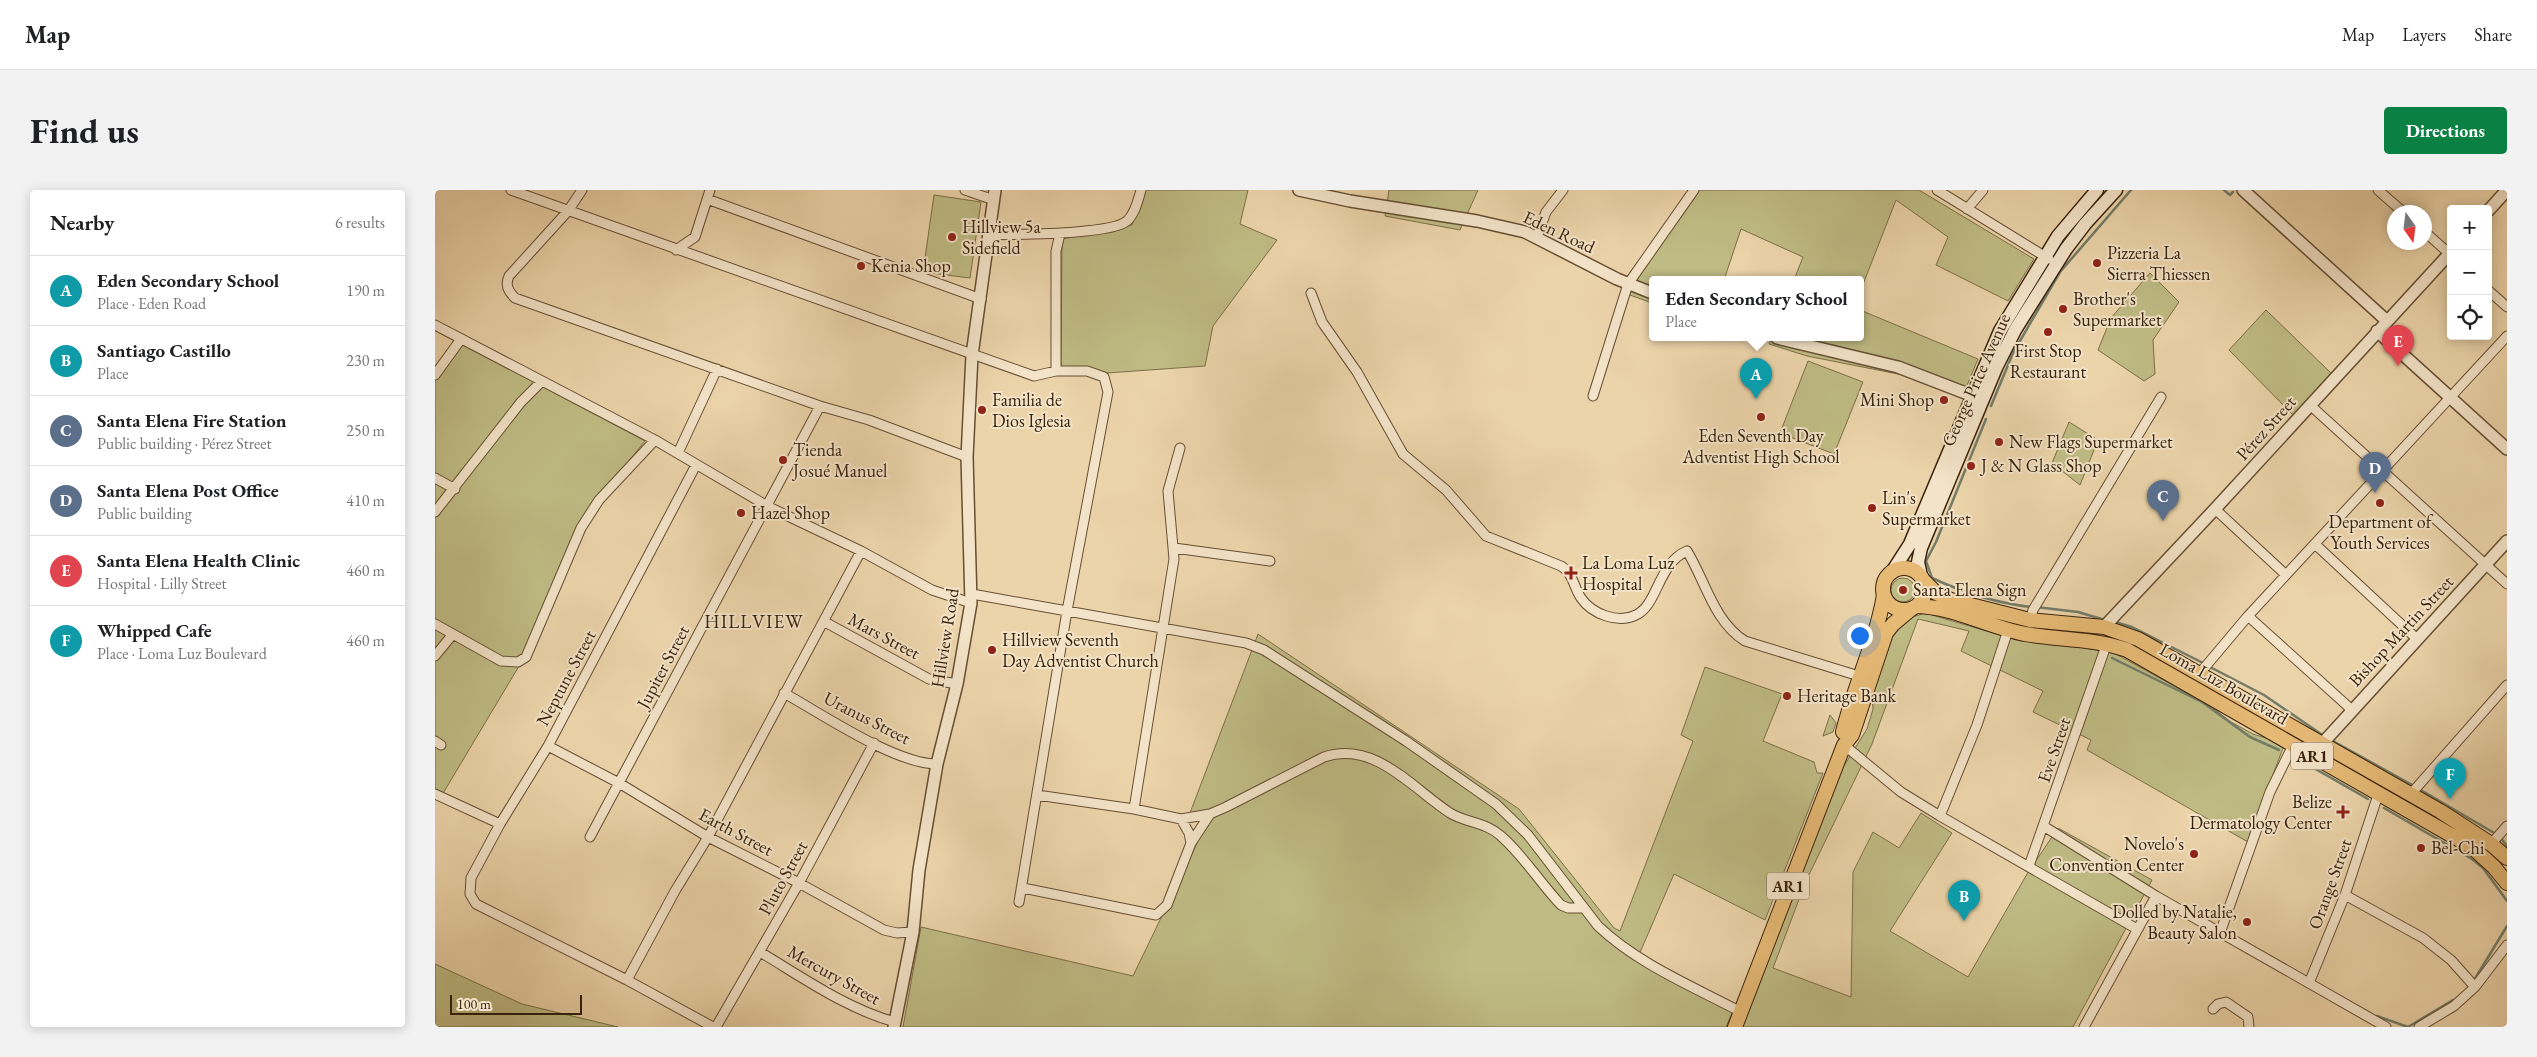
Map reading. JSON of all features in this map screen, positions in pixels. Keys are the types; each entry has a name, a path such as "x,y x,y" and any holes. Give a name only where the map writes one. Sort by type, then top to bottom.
{"highway":[{"path":"1904,568 1910,569 1922,578 1924,597 1914,608 1897,609 1891,606 1884,595 1884,582 1892,572 1904,568"},
{"name":"Loma Luz Boulevard","path":"1922,578 1944,598 2030,620 2104,626 2139,639 2321,745 2410,794 2491,844 2507,858"},
{"name":"AR1","path":"1844,745 1843,732 1859,676 1879,619 1884,595"},
{"name":"Loma Luz Boulevard","path":"1914,608 1948,610 2008,630 2107,643 2145,660 2472,847 2494,867 2507,883"},
{"name":"AR1","path":"1735,1027 1844,745 1852,735 1886,633 1897,620 1914,608"}],"main road":[{"name":"George Price Avenue","path":"1922,578 1918,562 1921,548 1983,400 2015,330 2051,259 2058,236 2097,190"},
{"name":"George Price Avenue","path":"1892,572 1904,556 1914,535 1952,447 1971,395 2000,331 2051,259 2116,190"}],"street":[{"path":"511,190 1033,376 1056,371 1098,373 1104,377 1108,392 1067,610 1023,888 1019,902"},
{"path":"582,190 568,211 509,276 506,282 511,294 515,298 820,406 869,420 967,457"},
{"path":"965,190 995,195"},
{"path":"990,235 1060,234 1125,223 1131,217 1141,190"},
{"name":"Eden Road","path":"1299,190 1350,201 1477,221 1537,237 1628,284 1649,292"},
{"path":"1537,237 1546,212 1563,190"},
{"path":"1593,396 1628,284 1694,190"},
{"path":"1937,190 2051,259"},
{"path":"1967,209 1983,190"},
{"path":"2243,190 2387,321"},
{"path":"2378,190 2395,205"},
{"path":"2492,207 2507,190"},
{"path":"676,250 695,237 709,194 981,299"},
{"name":"Hillview Road","path":"894,1024 913,932 919,870 937,764 957,684 972,599 967,457 972,355 995,195"},
{"path":"1056,371 1056,251 1060,234"},
{"path":"2432,238 2447,251"},
{"name":"Pérez Street","path":"2104,626 2215,510 2377,331 2447,257"},
{"path":"1311,293 1322,322 1357,372 1403,454 1446,490 1485,536 1561,566 1569,573 1581,598 1586,603 1597,612 1611,618 1625,620 1638,614 1653,594 1671,561 1687,550 1723,620 1737,636 1745,641 1859,676"},
{"path":"2492,294 2507,307"},
{"path":"435,325 679,453 695,465 769,507 861,551 933,590 972,599 1067,610 1246,643 1264,650 1406,741 1515,820 1597,926 1624,948 1741,1012"},
{"path":"2377,331 2507,449"},
{"path":"2200,673 2248,616 2316,545 2382,470 2507,336"},
{"path":"435,374 461,339"},
{"path":"1790,341 1898,367 1983,400"},
{"path":"679,453 717,369"},
{"path":"435,512 455,489 521,402 541,382"},
{"path":"2030,620 2048,586 2161,397"},
{"path":"2311,405 2507,584"},
{"name":"Jupiter Street","path":"590,838 769,507 820,406"},
{"path":"435,624 501,661 518,662 526,657 585,520 599,500 655,440"},
{"path":"1134,809 1175,559 1168,491 1180,448"},
{"name":"Neptune Street","path":"627,980 477,904 470,894 471,878 500,824 548,746 695,465"},
{"path":"435,478 455,489"},
{"path":"2215,510 2286,575"},
{"name":"Bishop Martin Street","path":"2321,745 2507,541"},
{"path":"2316,545 2417,639"},
{"path":"1174,548 1269,561"},
{"path":"714,1027 627,980 675,891 708,837 784,693 825,622 861,551"},
{"path":"2248,616 2352,710"},
{"name":"Mars Street","path":"825,622 929,679 957,684"},
{"path":"1940,816 1977,725 2008,630"},
{"path":"435,656 453,634"},
{"name":"Eve Street","path":"2029,866 2045,827 2107,643"},
{"path":"2410,794 2507,685"},
{"name":"Uranus Street","path":"784,693 874,743 919,763 937,764"},
{"name":"Pluto Street","path":"714,1027 799,883 874,743"},
{"path":"1844,745 1901,792 2137,929"},
{"path":"2220,933 2270,792 2293,745"},
{"name":"Earth Street","path":"548,746 619,783 708,837 799,883 884,930 897,933 913,932"},
{"path":"1037,795 1134,809 1181,819 1210,814 1324,757 1335,753 1353,753 1369,757 1404,778 1451,813 1495,830 1561,904 1569,908 1583,908"},
{"path":"435,794 500,824"},
{"name":"Orange Street","path":"2309,983 2345,895 2378,794"},
{"path":"1023,888 1155,915 1162,912 1167,905 1191,844 1210,814"},
{"path":"1181,819 1189,833 1191,844"},
{"path":"2491,844 2507,826"},
{"path":"2045,827 2155,896 2386,1027"},
{"path":"2345,895 2423,938 2451,960 2475,987"},
{"path":"2084,1027 2155,896"},
{"path":"2419,1027 2454,1006 2475,987 2507,945"},
{"name":"Mercury Street","path":"760,952 811,983 894,1024"},
{"path":"2213,1010 2218,1004 2226,1002 2248,1017 2249,1027"}],"shaded area":[{"path":"1143,190 1248,190 1240,224 1277,240 1213,326 1205,366 1107,373 1061,368 1062,239 1132,225"},
{"path":"1389,190 1478,190 1460,230 1385,216"},
{"path":"1699,190 1919,190 2034,259 2008,301 1936,265 1948,237 1896,200 1864,282 1864,276 1796,276 1803,257 1741,229 1725,276 1649,276 1649,302 1627,294"},
{"name":"Hillview 5a Sidefield","path":"934,195 981,202 970,278 923,272"},
{"path":"2150,273 2179,302 2153,340 2155,374 2144,381 2098,350 2111,318"},
{"path":"2266,310 2332,374 2294,416 2229,350"},
{"path":"1864,312 1978,359 1963,395 1905,369 1903,375 1807,356 1769,344 1770,341 1864,341"},
{"path":"456,341 645,441 580,521 522,661 442,795 435,793 435,367"},
{"path":"1808,361 1863,382 1834,454 1780,433"},
{"path":"2069,422 2098,440 2080,485 2052,463"},
{"path":"1903,578 1912,581 1915,590 1912,599 1903,602 1894,599 1891,590 1894,581"},
{"path":"1925,613 2021,641 2067,645 2114,653 2209,705 2231,722 2253,734 2269,739 2283,748 2248,842 2087,750 2091,740 2033,712 2043,691 1961,651 1969,631 1918,619 1872,744 1806,881 1773,968 1851,997 1853,872 1873,832 1899,848 1921,813 1952,833 1890,931 1968,977 2027,874 2058,828 2152,880 2073,1027 1741,1027 1837,777 1867,729 1873,709 1872,695 1887,643 1896,628 1912,617"},
{"path":"1258,634 1519,809 1614,928 1620,931 1693,741 1681,735 1705,667 1782,694 1763,741 1814,762 1817,773 1823,773 1765,920 1674,874 1638,957 1734,1008 1726,1027 903,1027 921,927 1133,976 1212,812 1190,813"},
{"path":"1830,715 1836,723 1833,732 1823,736"},
{"path":"435,964 522,1004 618,1027 435,1027"}],"waterway":[{"path":"1991,406 2013,353 2060,272 2131,190"},
{"path":"2224,190 2230,195 2233,192"},
{"path":"1986,419 1936,542 1926,561 1932,578 1968,593 2031,607"},
{"path":"2036,607 2078,612 2105,620"},
{"path":"2115,622 2132,627 2205,664"},
{"path":"2112,658 2202,702 2250,737 2279,750"},
{"path":"2210,667 2264,695 2324,736"},
{"path":"2331,740 2414,786"},
{"path":"2298,759 2368,799"},
{"path":"2419,789 2496,834"},
{"path":"2384,808 2472,859 2483,868 2507,901"},
{"path":"2500,837 2507,846"},
{"path":"2473,982 2507,926"},
{"path":"2377,1016 2408,1027 2453,1000"}],"place":[{"name":"Hillview 5a Sidefield","path":"952,237"},
{"name":"Pizzeria La Sierra Thiessen","path":"2097,263"},
{"name":"Kenia Shop","path":"861,266"},
{"name":"Brother's Supermarket","path":"2063,309"},
{"name":"First Stop Restaurant","path":"2048,332"},
{"name":"Santa Elena Health Clinic","path":"2398,366"},
{"name":"Eden Secondary School","path":"1756,399"},
{"name":"Mini Shop","path":"1944,400"},
{"name":"Familia de Dios Iglesia","path":"982,410"},
{"name":"Eden Seventh Day Adventist High School","path":"1761,417"},
{"name":"New Flags Supermarket","path":"1999,442"},
{"name":"Tienda Josué Manuel","path":"783,460"},
{"name":"J & N Glass Shop","path":"1971,466"},
{"name":"Santa Elena Post Office","path":"2375,493"},
{"name":"Department of Youth Services","path":"2380,503"},
{"name":"Lin's Supermarket","path":"1872,508"},
{"name":"Hazel Shop","path":"741,513"},
{"name":"Santa Elena Fire Station","path":"2163,521"},
{"name":"La Loma Luz Hospital","path":"1571,573"},
{"name":"Santa Elena Sign","path":"1903,590"},
{"name":"Hillview Seventh Day Adventist Church","path":"992,650"},
{"name":"Heritage Bank","path":"1787,696"},
{"name":"Whipped Cafe","path":"2450,799"},
{"name":"Belize Dermatology Center","path":"2343,812"},
{"name":"Bel-Chi","path":"2421,848"},
{"name":"Novelo's Convention Center","path":"2194,854"},
{"name":"Santiago Castillo","path":"1964,921"},
{"name":"Dolled by Natalie, Beauty Salon","path":"2247,922"}],"district":[{"name":"HILLVIEW","path":"754,621"}]}
